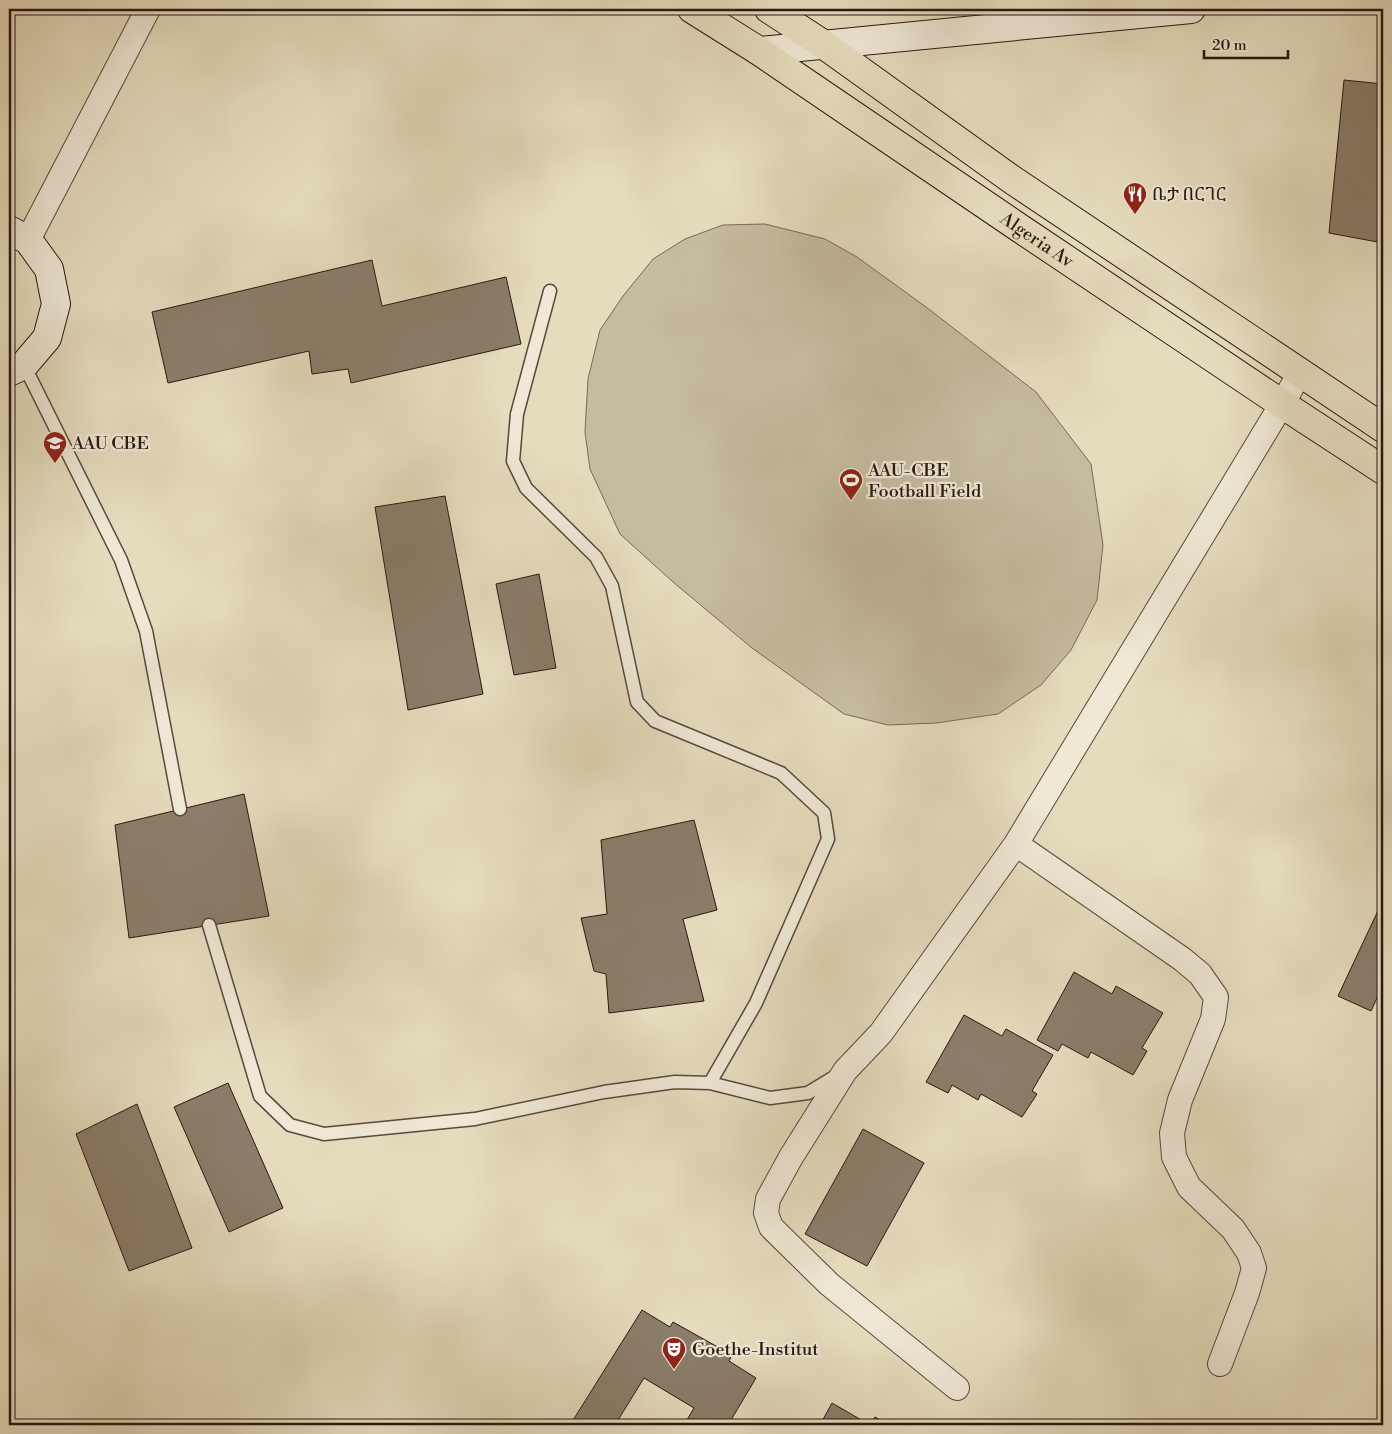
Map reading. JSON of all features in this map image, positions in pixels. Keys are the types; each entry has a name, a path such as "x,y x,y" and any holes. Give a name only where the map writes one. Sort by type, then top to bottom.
{"main road":[{"name":"Algeria Av","path":"692,9 759,51 1021,230 1383,470"},
{"name":"Algeria Av","path":"769,9 824,44 1014,181 1383,428"},
{"path":"759,51 1191,9"},
{"path":"17,369 47,338 56,304 49,269 18,235"}],"street":[{"path":"18,235 148,9"},
{"path":"957,1388 829,1284 770,1227 766,1213 768,1199 791,1157 844,1071 881,1033 1016,844 1300,373"},
{"path":"1016,844 1182,959 1200,974 1216,997 1214,1019 1180,1100 1172,1133 1174,1157 1189,1187 1233,1229 1249,1253 1254,1268 1247,1293 1220,1364"}],"lane":[{"path":"550,290 517,414 513,461 526,488 596,557 612,586 637,702 655,721 781,772 824,813 828,839 756,1003 710,1083"},
{"path":"17,369 121,560 146,631 180,809"},
{"path":"209,925 260,1096 290,1125 324,1134 475,1119 604,1092 675,1082 710,1083 770,1098 808,1093 844,1071"}],"shaded area":[{"name":"AAU-CBE Football Field","path":"765,224 825,239 857,257 926,307 1036,392 1091,464 1103,545 1097,600 1071,650 1041,685 998,714 936,723 888,725 844,714 752,648 673,582 620,534 590,469 585,432 588,379 600,330 623,296 653,259 685,239 723,225"}],"building":[{"path":"1344,80 1383,84 1383,243 1329,233"},
{"path":"372,260 382,306 506,277 521,344 351,383 348,369 312,374 309,351 168,383 152,312"},
{"path":"445,496 483,694 408,710 375,507"},
{"path":"539,574 556,668 514,675 496,584"},
{"path":"244,794 269,916 129,938 115,825"},
{"path":"694,820 717,910 683,919 704,1001 609,1013 606,974 594,971 581,918 607,914 601,840"},
{"path":"1383,900 1383,985 1371,1011 1338,996"},
{"path":"1074,972 1112,994 1116,986 1163,1013 1142,1048 1147,1051 1133,1075 1091,1052 1088,1058 1062,1044 1058,1051 1037,1040"},
{"path":"964,1015 1002,1036 1006,1029 1053,1055 1032,1091 1037,1094 1022,1117 981,1094 978,1100 952,1085 948,1093 926,1082"},
{"path":"228,1083 283,1208 229,1232 174,1107"},
{"path":"137,1104 192,1248 129,1271 76,1134"},
{"path":"863,1129 924,1163 867,1266 805,1234"},
{"name":"Goethe-Institut","path":"642,1310 670,1327 673,1322 732,1355 729,1361 756,1378 728,1425 684,1425 694,1408 644,1378 615,1425 570,1425"},
{"path":"832,1403 870,1425 820,1425"},
{"path":"875,1417 889,1425 870,1425"}],"place":[{"name":"ቤታ በርገር","path":"1135,215"},
{"name":"AAU CBE","path":"55,464"},
{"name":"AAU-CBE Football Field","path":"851,501"},
{"name":"Goethe-Institut","path":"674,1370"}]}
